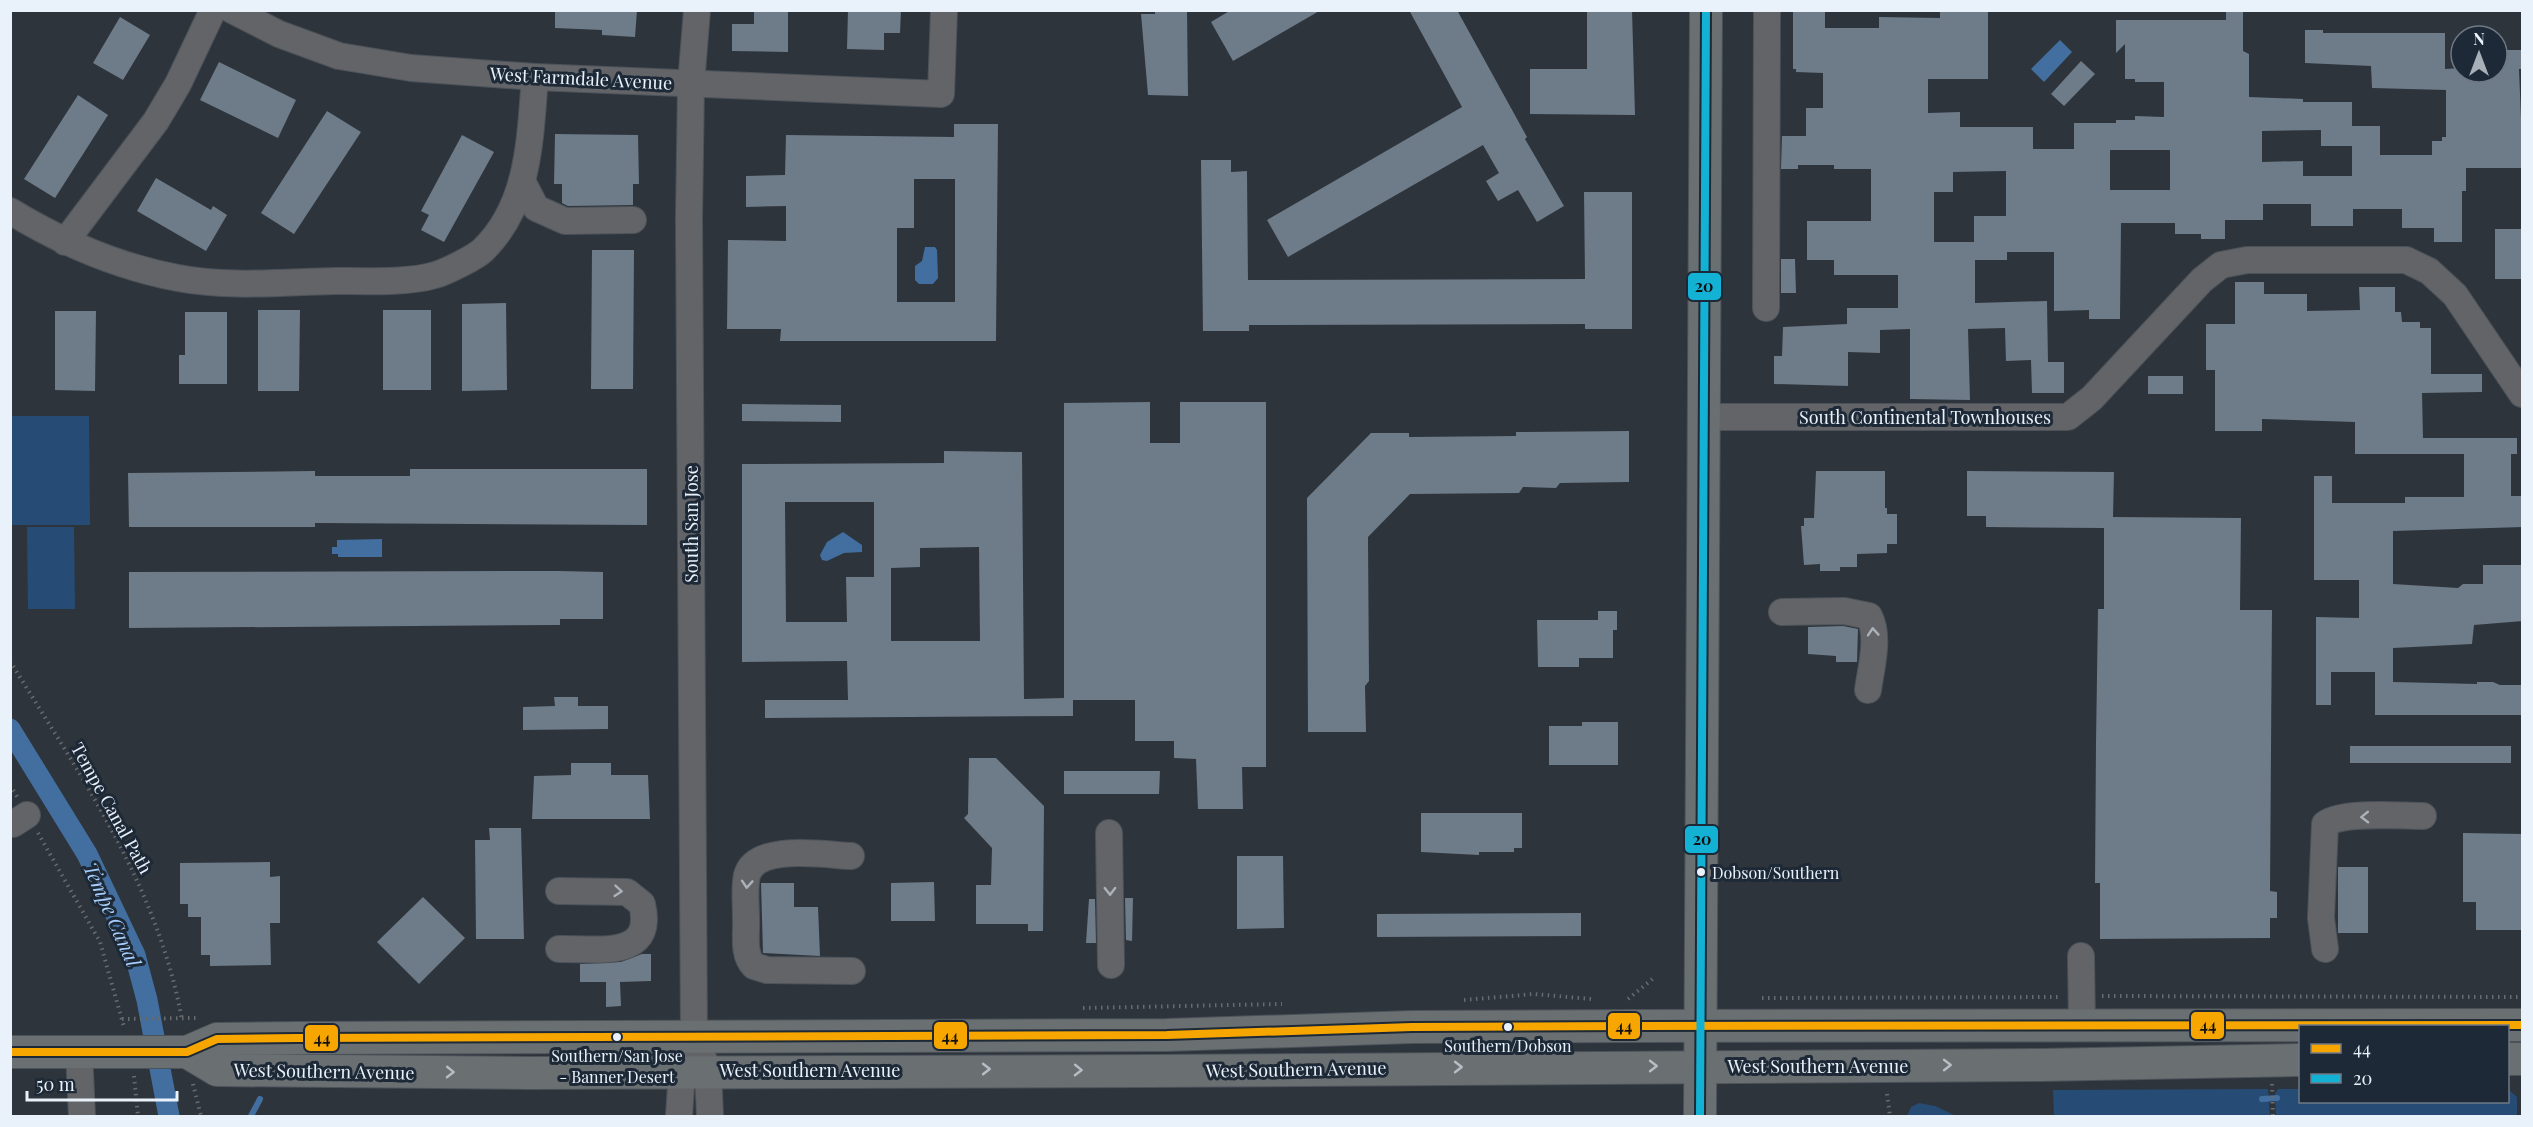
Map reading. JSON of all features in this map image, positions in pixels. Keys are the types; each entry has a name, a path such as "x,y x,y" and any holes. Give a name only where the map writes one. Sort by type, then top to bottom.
{"main road":[{"path":"1700,1116 1706,10"},
{"name":"West Southern Avenue","path":"182,1052 217,1039 1034,1036 1297,1017 1412,1027 1699,1026 2081,1011 2278,1025 2523,1025"},
{"path":"1149,1071 1183,1054 1285,1049 1297,1043 1297,1017"},
{"path":"2103,1063 2171,1045 2255,1042 2272,1035 2278,1025"},
{"path":"1034,1036 1035,1070"},
{"path":"10,1052 182,1052"},
{"name":"West Southern Avenue","path":"182,1052 217,1070 518,1072 1149,1071 2299,1060"}],"street":[{"path":"65,242 156,121 178,84 213,10"},
{"name":"West Farmdale Avenue","path":"232,10 279,34 339,56 411,68 535,77 941,94 944,10"},
{"name":"South San Jose","path":"694,1038 689,229 691,84 697,10"},
{"path":"1766,308 1767,10"},
{"path":"10,211 65,242 176,278 221,285 382,280 435,275 483,251 511,213 528,163 535,77"},
{"path":"522,182 536,208 565,221 633,220"},
{"name":"South Continental Townhouses","path":"1704,417 2068,417 2092,398 2202,280 2221,266 2247,260 2274,259 2406,260 2429,271 2455,295 2523,394"},
{"path":"1782,612 1844,611 1869,616 1873,624 1874,639 1868,690"},
{"path":"2325,949 2321,918 2325,824 2332,819 2423,816"},
{"path":"1109,833 1111,965"},
{"path":"851,864 786,853 756,862 747,873 747,954 750,963 767,970 852,971"},
{"path":"559,891 627,892 642,904 644,925 636,942 626,947 559,949"},
{"path":"2081,956 2081,1011"},
{"path":"694,1038 695,1071 710,1116"},
{"path":"79,1052 82,1116"},
{"path":"680,1116 695,1071"}],"path":[{"name":"Tempe Canal Path","path":"10,661 114,831 153,914 165,946 177,993 182,1052 201,1116"},
{"path":"10,785 20,819 100,942 122,1019 174,1019"},
{"path":"1624,999 1632,998 1655,977"},
{"path":"1458,1000 1534,994 1593,999"},
{"path":"1762,998 2081,1011 2523,997"},
{"path":"1077,1008 1297,1017"},
{"path":"135,1084 138,1116"},
{"path":"2272,1084 2272,1116"},
{"path":"1887,1094 1890,1116"}],"shaded area":[{"path":"2060,40 2072,52 2044,82 2031,69"},
{"path":"925,247 935,247 937,250 938,278 933,284 919,284 915,280 915,266 922,261"},
{"path":"11,416 89,416 90,525 11,525"},
{"path":"27,527 74,527 75,609 28,609"},
{"path":"843,532 862,545 862,552 844,553 827,561 822,560 820,555 827,542"},
{"path":"382,539 382,557 338,557 338,554 332,554 332,547 337,547 337,540"},
{"path":"2268,1089 2270,1116 2054,1116 2053,1090"},
{"path":"2278,1089 2299,1089 2299,1103 2509,1103 2509,1090 2517,1097 2517,1116 2276,1116 2275,1094"},
{"path":"1919,1103 1935,1106 1956,1116 1907,1116 1911,1107"}],"building":[{"path":"555,10 637,10 635,37 602,35 602,30 555,28"},
{"path":"788,10 788,52 732,51 732,24 754,24 754,11"},
{"path":"848,10 901,10 900,33 884,33 884,50 847,49"},
{"path":"1155,10 1187,10 1188,96 1148,95 1141,14 1155,14"},
{"path":"1231,10 1321,10 1233,61 1211,22"},
{"path":"1409,10 1457,10 1527,137 1525,139 1564,206 1537,222 1518,190 1498,201 1486,181 1499,173 1483,145 1288,257 1267,220 1462,107"},
{"path":"1587,10 1632,10 1635,115 1530,114 1530,69 1587,69"},
{"path":"1793,10 1825,10 1825,28 1879,28 1879,17 1940,18 1940,10 1988,10 1988,79 1928,79 1928,113 1960,112 1960,127 2033,127 2033,149 2074,149 2074,123 2116,123 2116,120 2135,120 2135,116 2164,117 2164,82 2135,82 2135,79 2125,79 2125,44 2116,53 2116,20 2226,20 2226,10 2243,10 2243,51 2249,54 2249,97 2303,99 2303,102 2352,102 2352,126 2380,126 2380,155 2432,155 2432,141 2442,141 2442,137 2446,137 2446,90 2372,88 2371,66 2305,63 2305,30 2323,30 2323,33 2445,33 2445,69 2449,69 2449,84 2509,84 2509,50 2523,50 2523,69 2519,69 2523,168 2466,168 2466,191 2462,191 2462,242 2434,242 2434,228 2402,228 2402,209 2353,209 2353,226 2311,226 2311,204 2263,204 2263,220 2225,220 2225,239 2201,239 2201,234 2175,234 2175,223 2121,223 2120,319 2089,319 2089,310 2054,311 2054,252 2007,252 2007,260 1975,260 1975,303 2047,301 2048,362 2064,362 2064,393 2032,393 2031,360 2006,361 2005,328 1968,329 1970,400 1910,399 1910,329 1880,330 1880,353 1848,352 1848,386 1774,384 1774,356 1782,356 1783,327 1847,324 1847,308 1898,308 1898,275 1834,275 1834,260 1807,260 1807,221 1871,221 1871,169 1834,169 1834,165 1798,165 1798,169 1781,169 1782,136 1806,136 1806,108 1823,108 1823,73 1796,72 1796,69 1793,69","holes":["2321,130 2321,146 2352,146 2352,176 2303,176 2303,161 2262,162 2262,131","2110,150 2170,150 2170,190 2110,190","2006,171 2006,216 1974,216 1974,242 1934,242 1934,192 1953,192 1953,172"]},
{"path":"120,17 150,35 123,80 93,63"},
{"path":"2081,61 2095,74 2064,106 2051,94"},
{"path":"219,62 296,100 278,138 200,100"},
{"path":"78,95 108,115 55,198 24,179"},
{"path":"327,111 361,132 294,234 261,213"},
{"path":"954,124 998,124 996,341 780,341 781,329 727,329 728,240 786,241 786,206 746,207 746,176 785,175 786,135 954,137","holes":["914,179 955,179 955,302 897,302 897,228 914,228"]},
{"path":"555,134 638,135 639,184 633,184 633,205 568,206 562,203 562,184 554,184"},
{"path":"462,135 494,152 444,242 421,230 429,215 421,211"},
{"path":"1201,160 1231,160 1231,172 1247,171 1248,280 1585,279 1584,192 1632,192 1632,329 1585,329 1585,324 1249,325 1249,331 1203,331"},
{"path":"156,178 211,210 213,206 227,215 206,251 137,211"},
{"path":"2495,229 2523,229 2523,279 2495,279"},
{"path":"592,250 634,250 633,389 591,389"},
{"path":"1781,259 1795,259 1796,293 1781,293"},
{"path":"2235,282 2264,282 2264,294 2307,294 2307,311 2360,310 2359,287 2395,287 2395,312 2401,312 2402,322 2420,322 2420,328 2431,328 2431,374 2482,374 2482,392 2422,393 2423,438 2517,438 2517,454 2511,454 2511,496 2523,496 2523,527 2393,531 2393,584 2458,588 2463,584 2483,584 2483,565 2523,565 2523,621 2474,625 2472,644 2393,648 2393,682 2477,684 2477,682 2493,682 2500,685 2523,685 2523,715 2375,715 2375,672 2331,672 2331,705 2316,705 2316,617 2359,618 2359,580 2314,580 2314,476 2332,476 2332,503 2405,503 2405,497 2464,497 2464,454 2355,454 2355,422 2262,419 2262,431 2215,431 2215,370 2206,370 2206,324 2235,324"},
{"path":"506,303 507,390 462,391 462,304"},
{"path":"258,310 300,310 299,391 258,391"},
{"path":"383,310 431,310 431,390 383,390"},
{"path":"55,311 96,311 95,391 55,390"},
{"path":"185,312 227,312 227,384 179,384 179,355 185,355"},
{"path":"2148,376 2183,376 2183,394 2148,394"},
{"path":"1150,402 1150,443 1180,443 1180,402 1266,402 1266,767 1242,767 1243,809 1198,809 1196,759 1174,758 1174,741 1135,741 1135,700 1073,700 1073,716 765,718 765,700 848,700 847,661 742,662 742,464 944,463 944,451 1022,452 1024,699 1064,698 1064,403","holes":["785,502 874,502 874,577 846,577 847,622 786,622","979,547 980,641 891,641 891,568 920,567 920,548"]},
{"path":"742,404 841,405 841,422 742,421"},
{"path":"1629,431 1629,482 1560,483 1556,488 1523,487 1519,493 1410,494 1368,537 1369,681 1365,686 1366,732 1308,732 1307,498 1371,433 1409,433 1409,437 1516,436 1516,432"},
{"path":"410,469 647,469 647,525 315,523 315,527 129,527 128,473 315,471 315,476 410,476"},
{"path":"1816,471 1885,471 1885,508 1887,508 1887,514 1897,514 1897,544 1887,544 1887,553 1857,554 1857,567 1840,567 1840,571 1820,571 1820,564 1804,565 1801,526 1804,526 1804,518 1814,518"},
{"path":"1967,471 2114,472 2113,517 2241,518 2240,610 2272,610 2270,891 2277,892 2277,918 2270,918 2270,938 2100,939 2100,883 2095,883 2096,742 2098,609 2104,609 2104,528 1986,527 1986,516 1967,516"},
{"path":"129,572 603,572 603,619 560,619 560,625 129,628"},
{"path":"1598,611 1617,611 1617,630 1613,630 1613,658 1579,658 1579,667 1538,667 1537,620 1598,620"},
{"path":"1843,626 1858,629 1857,662 1836,662 1836,656 1808,654 1808,627"},
{"path":"554,697 578,697 578,706 608,706 608,729 523,730 523,707 555,706"},
{"path":"1582,722 1618,722 1618,765 1549,765 1549,726 1582,726"},
{"path":"2350,746 2511,746 2511,763 2350,763"},
{"path":"969,758 996,758 1044,806 1043,931 1028,931 1028,924 976,924 976,885 991,885 992,848 964,818 968,814"},
{"path":"571,763 611,763 611,775 648,775 650,819 532,819 534,776 571,775"},
{"path":"1064,771 1160,771 1159,794 1064,794"},
{"path":"1421,813 1522,813 1522,848 1514,848 1514,852 1479,852 1479,855 1421,852"},
{"path":"489,828 521,828 524,939 476,939 475,840 490,840"},
{"path":"2463,833 2523,834 2523,930 2476,930 2476,902 2463,902"},
{"path":"1237,856 1283,856 1284,928 1237,929"},
{"path":"270,862 270,877 280,876 280,923 270,923 271,965 210,966 210,955 201,955 201,917 188,917 188,904 180,904 180,863"},
{"path":"2338,867 2368,867 2368,933 2338,933"},
{"path":"934,882 935,921 891,921 891,883"},
{"path":"761,883 794,883 794,907 818,907 820,956 763,953"},
{"path":"423,897 465,938 419,984 377,942"},
{"path":"1125,898 1133,898 1132,941 1126,940"},
{"path":"1089,899 1095,899 1096,943 1086,943"},
{"path":"1581,913 1581,936 1377,937 1377,914"},
{"path":"642,954 651,954 651,981 620,982 621,1006 606,1007 606,982 580,982 580,964 621,962"}],"waterway":[{"name":"Tempe Canal","path":"10,729 87,854 135,955 147,1000 169,1116"},
{"path":"2262,1099 2277,1098"},
{"path":"251,1116 260,1099"}],"transit line":[{"name":"20","path":"1700,1116 1706,10"},
{"name":"44","path":"10,1052 187,1052 217,1039 297,1038 1167,1035 1412,1027 2299,1025"},
{"name":"44","path":"2509,1025 2522,1025"}],"place":[{"name":"Dobson/Southern","path":"1701,872"},
{"name":"Southern/Dobson","path":"1508,1027"},
{"name":"Southern/San Jose - Banner Desert","path":"617,1037"}]}
